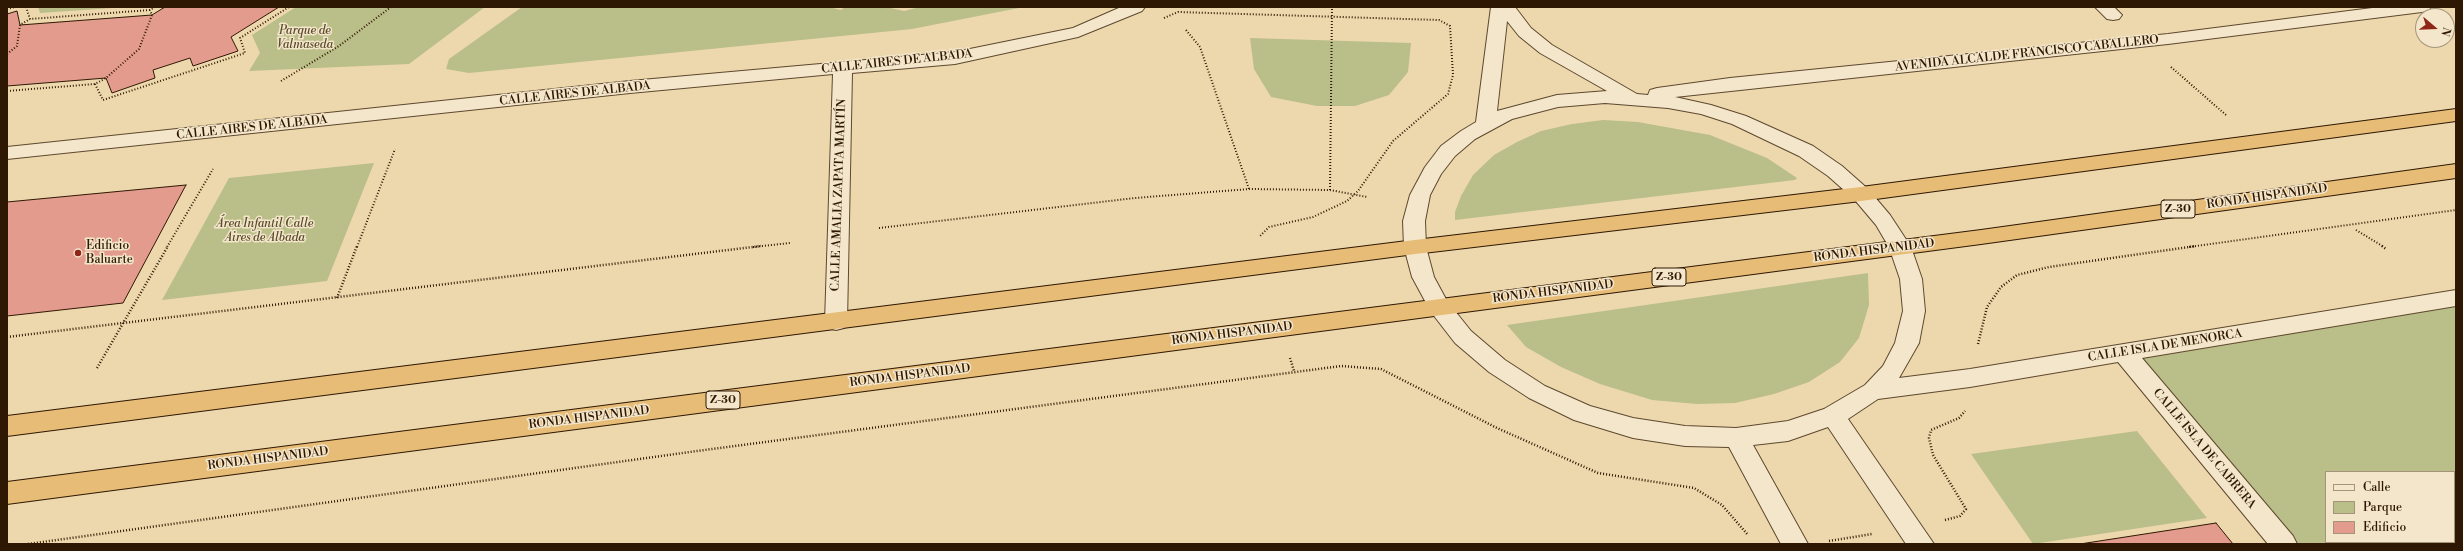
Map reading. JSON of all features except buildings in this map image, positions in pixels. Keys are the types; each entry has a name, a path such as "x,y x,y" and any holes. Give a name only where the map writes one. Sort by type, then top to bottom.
{"highway":[{"path":"7,426 1265,268 1415,247 1861,194 2456,115"},
{"name":"RONDA HISPANIDAD","path":"7,493 1900,247 2456,171"}],"street":[{"name":"CALLE AIRES DE ALBADA","path":"7,153 630,87 843,69 963,56 1078,32 1136,7"},
{"path":"1486,124 1500,7"},
{"path":"1506,7 1525,32 1546,49 1632,98"},
{"name":"AVENIDA ALCALDE FRANCISCO CABALLERO","path":"1632,98 1738,83 2168,39 2422,7"},
{"name":"CALLE AMALIA ZAPATA MARTÍN","path":"836,322 843,69"},
{"path":"1605,97 1632,98 1704,109 1739,120 1773,134 1806,151 1835,171 1861,194 1883,220 1900,247 1912,279 1914,311 1907,343 1891,372 1872,391 1833,416 1788,431 1736,438 1685,436 1633,428 1583,413 1537,392 1497,366 1463,338 1439,306 1423,277 1415,247 1414,221 1420,195 1432,172 1448,151 1486,124 1528,108 1557,101 1605,97"},
{"name":"CALLE ISLA DE MENORCA","path":"1872,391 1970,378 2456,298"},
{"name":"CALLE ISLA DE CABRERA","path":"2124,353 2284,544"},
{"path":"1833,416 1921,544"},
{"path":"1736,438 1795,544"}],"path":[{"path":"7,9 15,7"},
{"path":"26,7 30,19"},
{"path":"7,54 17,46 20,25 30,19 150,10 155,7"},
{"path":"95,84 103,100 245,53 240,38 289,7"},
{"path":"281,81 338,46 391,7"},
{"path":"1330,190 1332,7"},
{"path":"7,91 95,84 106,78 139,49 152,15 150,10"},
{"path":"1178,12 1439,20 1450,26 1453,75 1448,94 1393,141 1354,195 1347,201 1329,211 1313,217 1278,224 1262,232 1258,239 1265,268"},
{"path":"1186,30 1200,47 1250,189"},
{"path":"2166,62 2216,107"},
{"path":"337,298 395,150"},
{"path":"97,368 213,169"},
{"path":"879,228 1135,198 1250,189 1330,190 1367,197"},
{"path":"2356,230 2386,249"},
{"path":"7,337 790,243"},
{"path":"1281,328 1294,371"},
{"path":"28,544 1294,371 1341,366 1381,369 1496,428 1598,472 1694,488 1722,505 1751,538"}],"green space":[{"path":"38,7 127,7 40,13"},
{"name":"Parque de Valmaseda","path":"296,7 485,7 409,64 249,71 260,53 252,35"},
{"path":"522,7 829,7 841,10 845,7 886,7 904,11 920,7 1024,7 912,29 469,73 446,69 449,59"},
{"path":"1250,38 1411,43 1408,72 1389,95 1355,106 1317,106 1271,97 1254,69"},
{"path":"1603,120 1638,122 1710,135 1767,158 1797,178 1795,180 1455,220 1455,212 1461,196 1473,175 1494,155 1541,131 1572,124"},
{"name":"Área Infantil Calle Aires de Albada","path":"374,163 327,281 162,300 229,178"},
{"path":"1868,273 1869,305 1859,338 1840,362 1809,382 1774,394 1735,403 1697,404 1652,400 1600,384 1561,367 1526,347 1507,325"},
{"path":"2456,298 2456,544 2284,544 2124,353"},
{"path":"2137,431 2207,518 2033,544 1971,454"}],"place":[{"name":"Edificio Baluarte","path":"78,253"}]}
